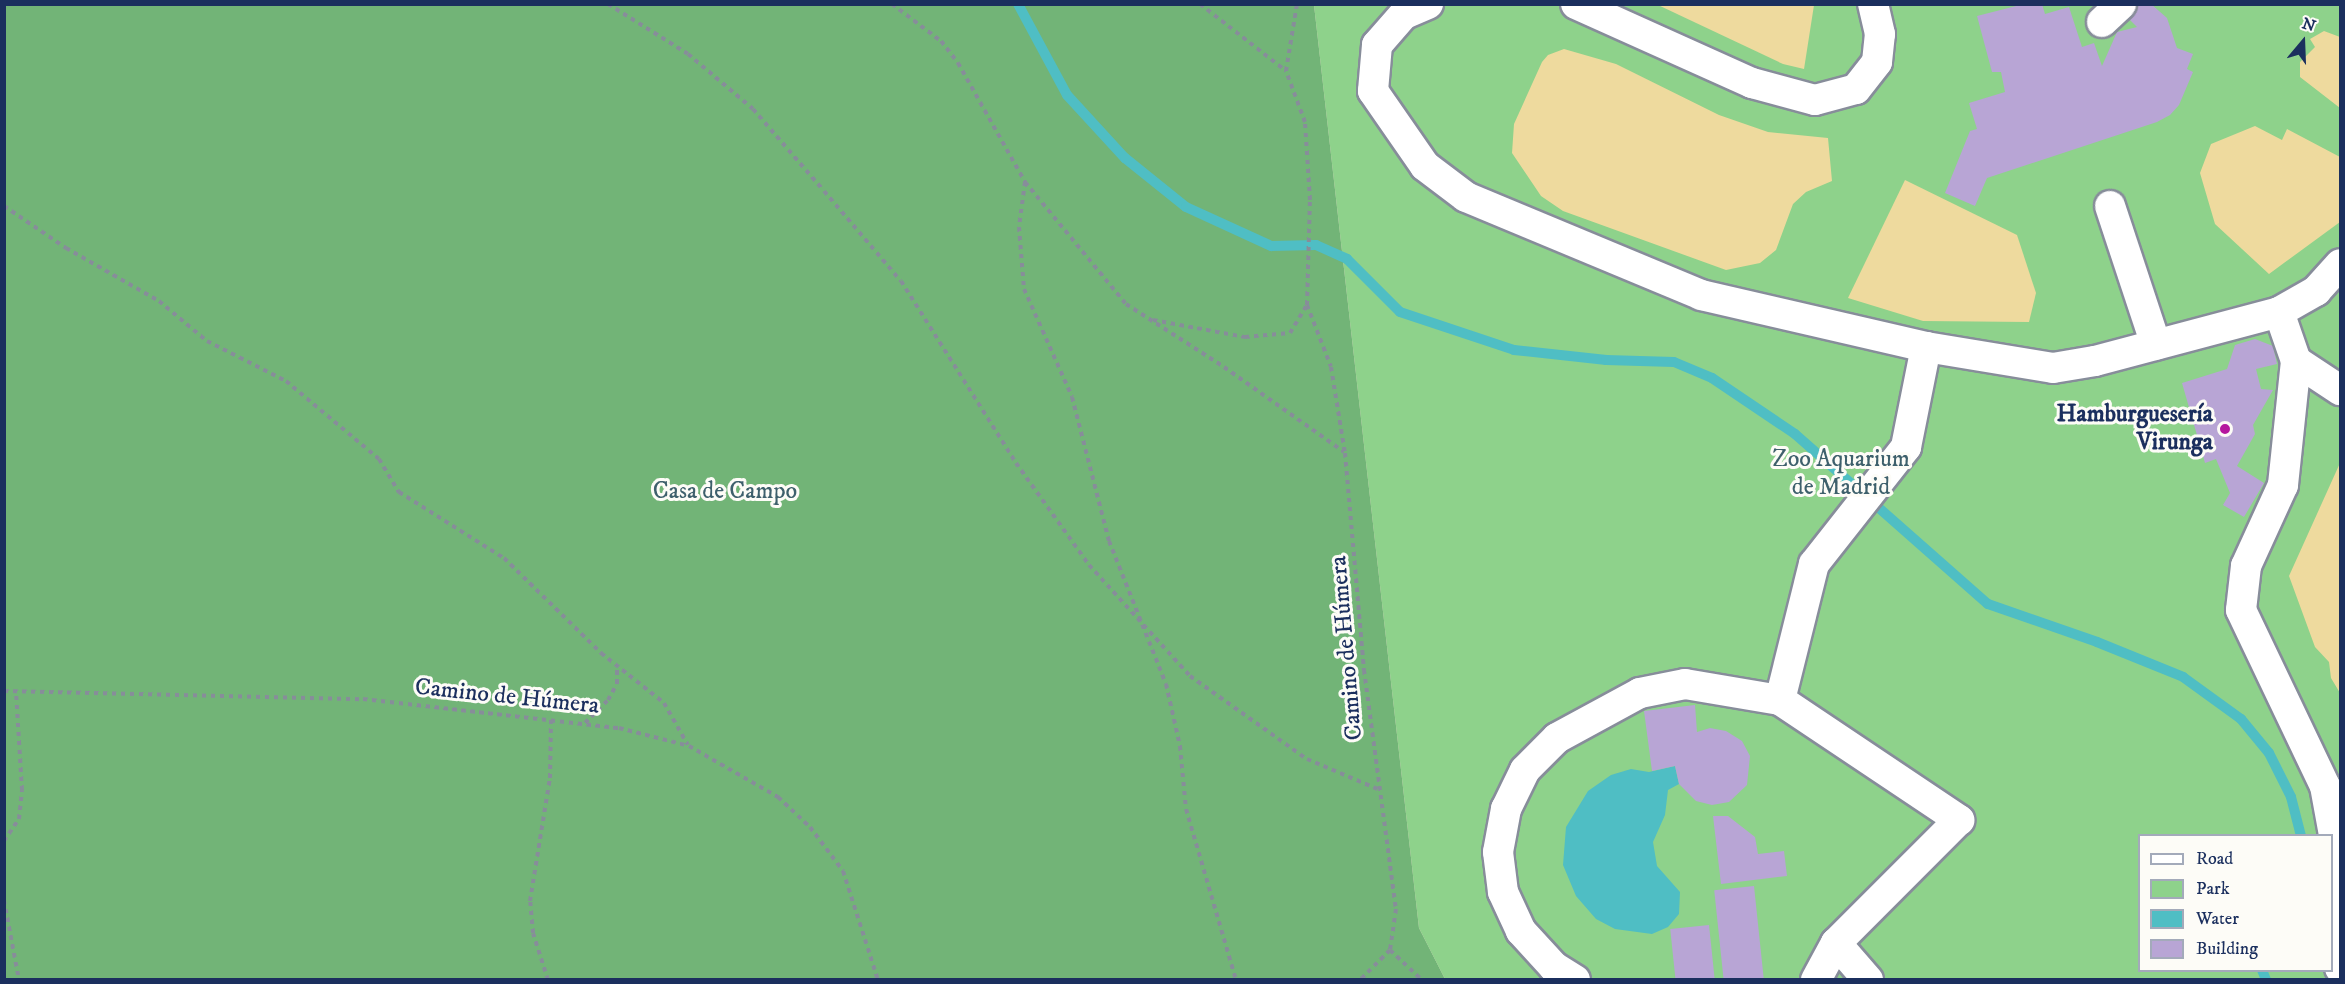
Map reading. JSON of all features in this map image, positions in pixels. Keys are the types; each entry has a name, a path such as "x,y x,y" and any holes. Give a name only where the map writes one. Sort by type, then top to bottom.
{"street":[{"path":"1428,4 1404,14 1377,45 1373,91 1425,166 1466,197 1701,295 1926,347 2053,368 2156,345 2279,312 2328,286 2340,264"},
{"path":"1576,4 1752,83 1815,100 1856,89 1877,62 1881,34 1873,4"},
{"path":"2110,206 2156,345"},
{"path":"2279,312 2296,361 2283,485 2246,566 2241,610 2325,786 2340,868 2333,910"},
{"path":"1780,700 1814,564 1906,447 1926,347"},
{"path":"2296,361 2340,390"},
{"path":"1575,980 1554,967 1521,931 1503,892 1498,852 1506,809 1525,770 1557,738 1640,693 1685,684 1780,700 1959,820 1836,943 1816,980"},
{"path":"2333,932 2340,968"},
{"path":"1836,943 1868,980"}],"path":[{"path":"608,4 688,54 753,110 901,280 1016,463 1089,565 1190,676 1234,711 1307,759 1380,790"},
{"path":"892,4 941,41 958,63 1025,182 1104,282 1126,304 1345,453"},
{"path":"1200,4 1286,71"},
{"path":"1151,320 1245,337 1290,333 1307,305 1310,200 1305,122 1286,71 1297,4"},
{"path":"1025,182 1019,227 1024,289 1072,397 1109,541 1144,623 1166,684 1180,746 1186,809 1236,980"},
{"path":"4,206 66,248 159,301 207,341 286,381 379,459 399,492 504,558 617,666 664,703 689,746"},
{"name":"Camino de Húmera","path":"1307,305 1331,367 1345,453 1364,670 1395,909 1390,950"},
{"path":"584,724 608,700 617,684 617,666"},
{"name":"Camino de Húmera","path":"4,691 363,699 619,728 689,746 778,797 810,827 843,871 878,980"},
{"path":"4,841 19,819 22,790 16,692"},
{"path":"548,980 533,933 530,901 550,778 551,720"},
{"path":"4,900 19,980"},
{"path":"1360,980 1390,950 1422,980"}],"green space":[{"name":"Casa de Campo","path":"5,4 1314,5 1419,928 1445,979 5,979"},
{"name":"Zoo Aquarium de Madrid","path":"1314,5 2340,5 2340,979 1445,979 1419,928"}],"sand":[{"path":"1658,5 1814,5 1804,69 1783,64"},
{"path":"2324,31 2340,37 2340,108 2300,77 2300,62 2315,47 2310,39"},
{"path":"1564,49 1616,64 1719,115 1768,132 1828,138 1832,181 1806,192 1793,204 1776,250 1760,263 1726,270 1563,211 1541,196 1512,153 1514,124 1542,62 1548,55"},
{"path":"2255,126 2282,140 2287,129 2340,157 2340,222 2269,274 2215,224 2200,173 2211,144"},
{"path":"1905,180 2017,235 2036,293 2029,322 1923,321 1848,298"},
{"path":"2340,463 2340,693 2331,678 2329,662 2315,647 2289,576"}],"water":[{"path":"1675,766 1679,784 1668,790 1665,815 1653,842 1657,866 1680,892 1679,914 1668,927 1652,934 1615,929 1596,919 1576,896 1563,865 1566,827 1588,791 1611,775 1631,769 1649,772"}],"building":[{"path":"2024,4 2042,4 2045,14 2069,7 2082,47 2094,43 2102,66 2117,32 2137,27 2129,19 2139,4 2151,4 2167,18 2177,48 2193,54 2187,69 2193,72 2179,105 2170,115 2157,122 1987,178 1975,206 1945,193 1970,131 1977,129 1969,103 2005,92 2001,72 1992,72 1977,16"},
{"name":"Hamburguesería Virunga","path":"2255,339 2273,346 2277,364 2256,369 2261,389 2273,390 2253,425 2255,434 2237,466 2264,483 2244,517 2223,505 2230,493 2216,459 2205,463 2182,383 2227,369 2235,345"},
{"path":"1695,705 1697,732 1710,728 1726,731 1742,741 1750,756 1747,785 1729,802 1712,805 1696,801 1679,784 1675,766 1652,771 1644,711"},
{"path":"1713,816 1728,816 1755,837 1758,854 1784,851 1787,876 1721,884"},
{"path":"1754,886 1764,980 1724,980 1714,890"},
{"path":"1709,925 1715,980 1676,980 1670,929"}],"waterway":[{"path":"1018,4 1067,95 1125,158 1186,207 1271,246 1316,245 1347,259 1400,312 1514,350 1606,360 1674,362 1712,378 1795,434 1988,604 2097,642 2183,677 2241,719 2269,753 2291,797 2300,834"},
{"path":"2263,972 2266,980"}],"place":[{"name":"Hamburguesería Virunga","path":"2225,429"}]}
